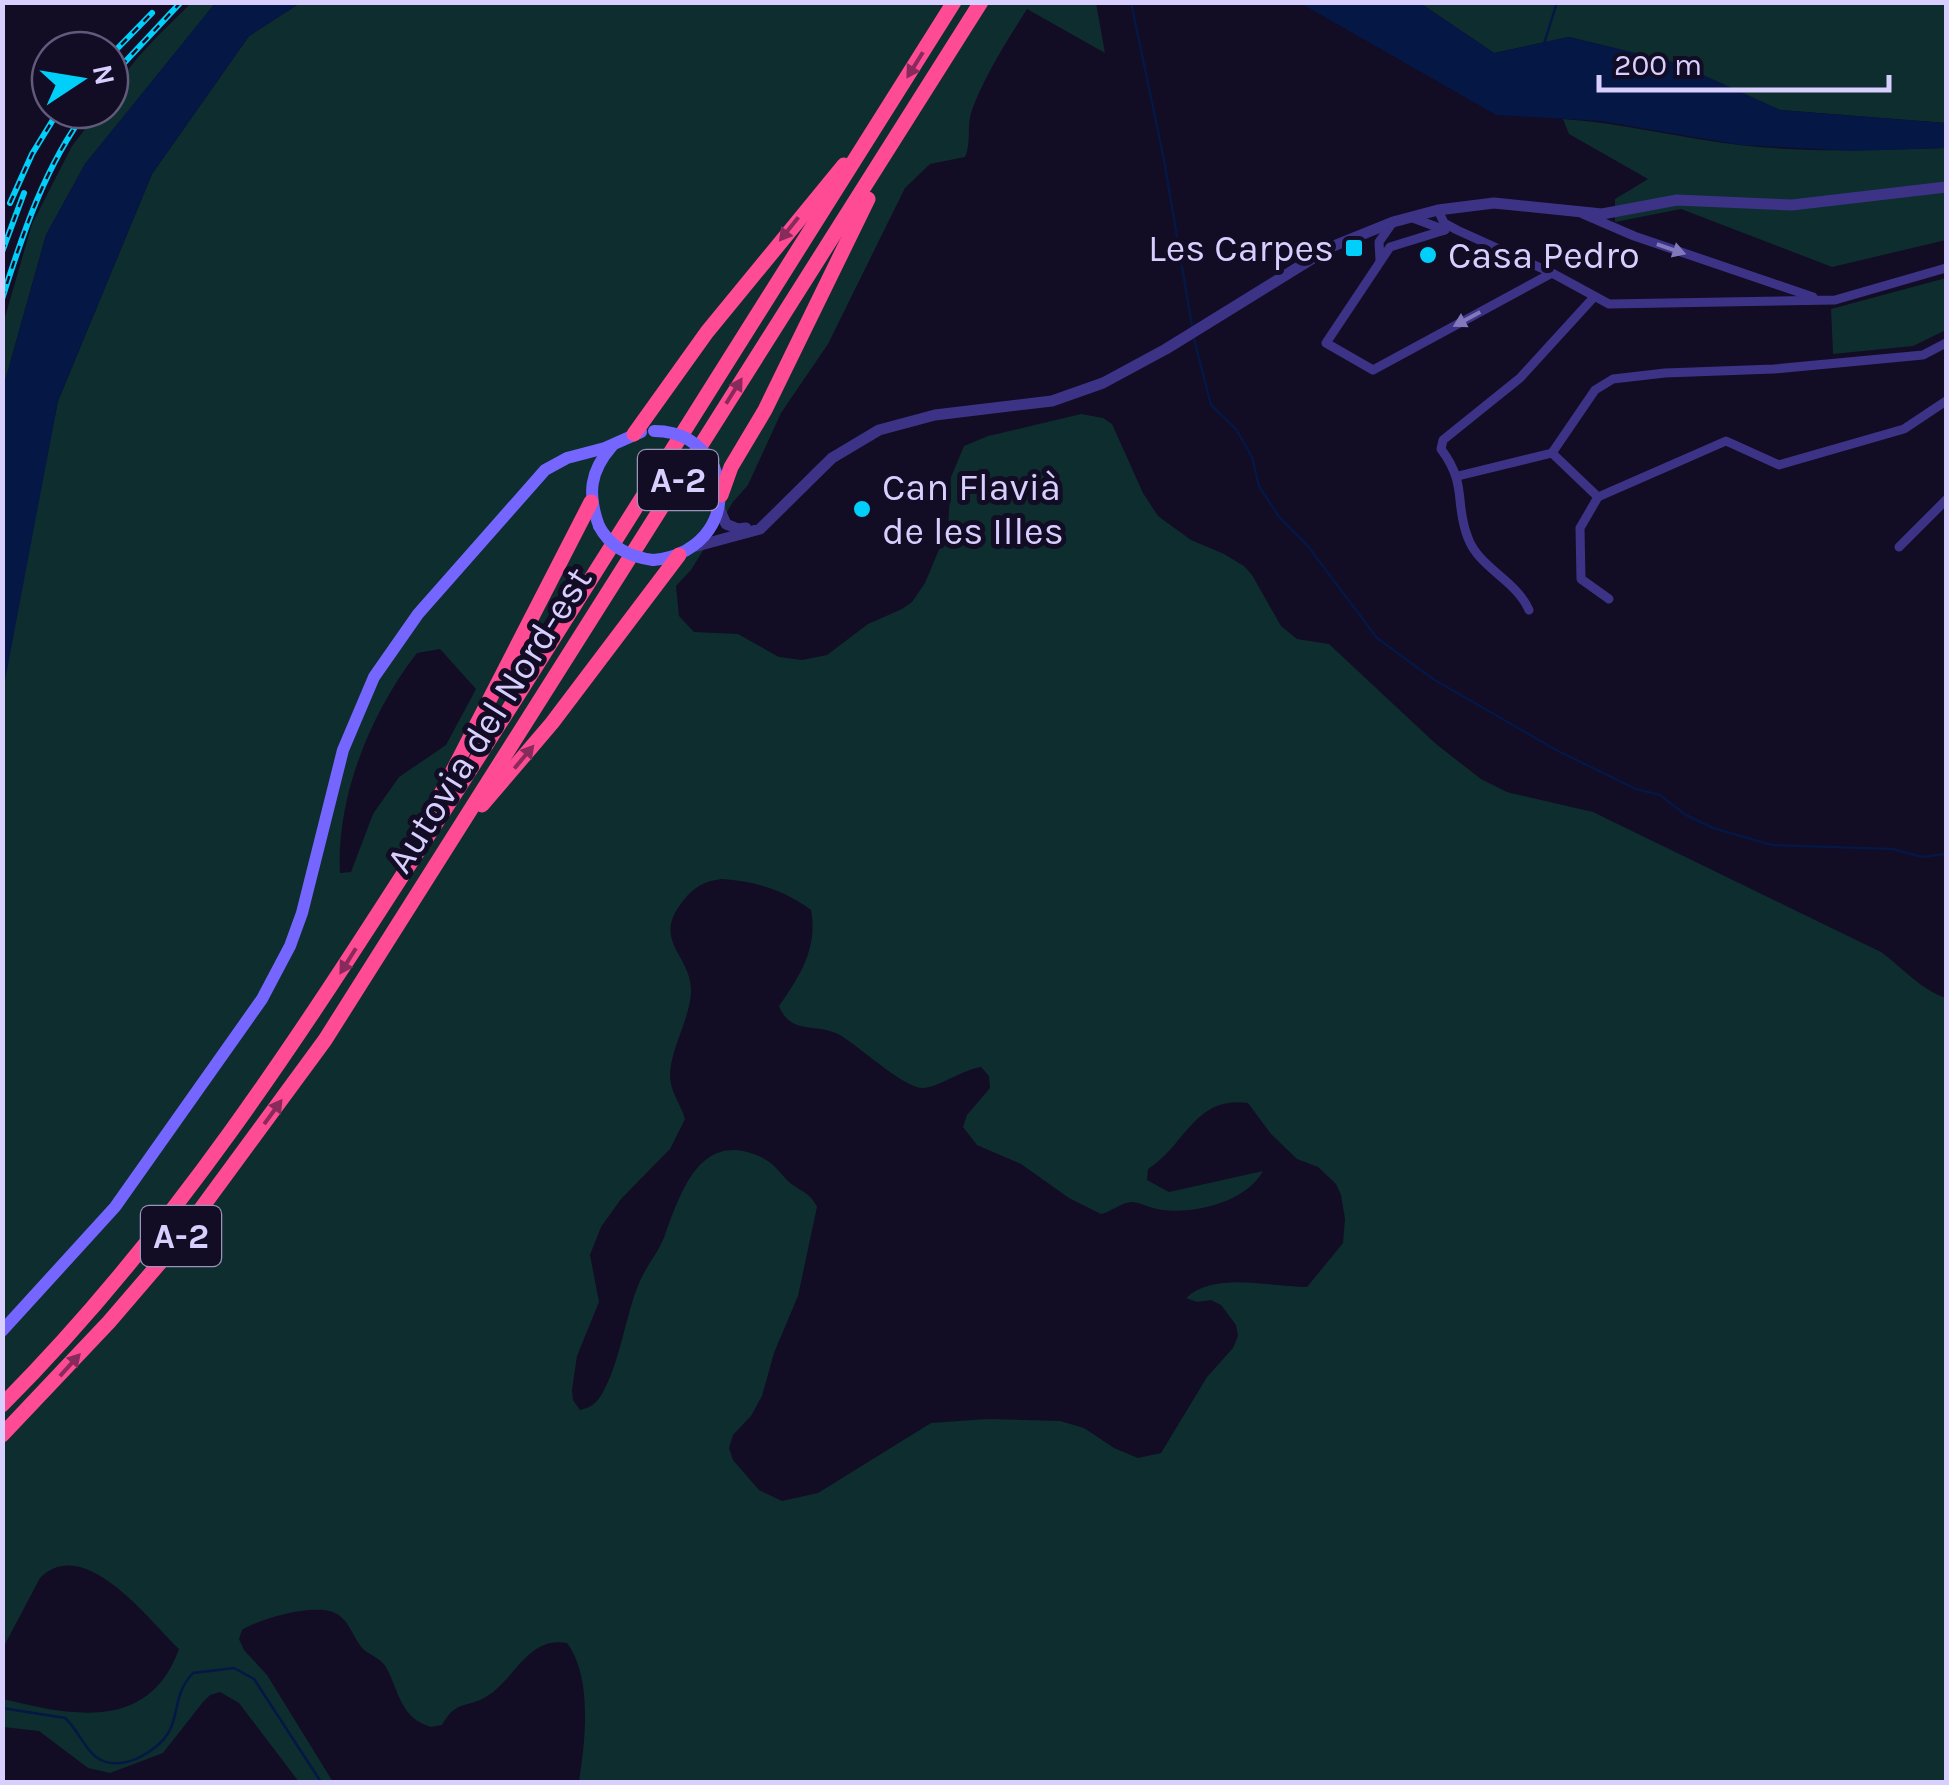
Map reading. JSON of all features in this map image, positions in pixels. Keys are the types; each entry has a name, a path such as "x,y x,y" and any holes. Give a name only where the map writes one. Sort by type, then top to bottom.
{"highway":[{"name":"Autovia del Nord-est","path":"2,1404 128,1268 213,1160 331,988 954,2"},
{"name":"Autovia del Nord-est","path":"2,1435 170,1251 325,1040 981,2"},
{"path":"634,434 707,332 876,128"},
{"path":"720,501 731,467 766,410 900,132"},
{"path":"400,878 591,502"},
{"path":"458,829 552,723 679,556"}],"main road":[{"path":"2,1330 116,1207 270,986 302,913 348,734 364,695 394,646 536,479 553,464 613,445 634,434 674,433 692,440 714,467 720,501 708,534 679,556 653,560 621,550 607,538 591,502 593,478 602,457 613,445"},
{"path":"567,458 580,463 593,478"}],"street":[{"path":"697,546 750,534 832,458 879,430 935,415 1027,405 1077,394 1127,372 1352,236 1410,217 1494,203 1581,213 1622,212 1694,199 1792,205 1946,187"},
{"path":"1438,210 1444,222 1457,230 1609,304 1851,296 1946,268"},
{"path":"1581,213 1634,236 1820,299"},
{"path":"1410,217 1445,230"},
{"path":"1380,260 1379,242 1393,222"},
{"path":"1457,230 1390,247 1326,343 1373,370 1552,273"},
{"path":"1352,236 1376,247 1380,260"},
{"path":"1529,610 1519,592 1480,556 1468,539 1458,476 1440,450 1443,440 1520,378 1594,297"},
{"path":"1458,476 1552,453 1594,390 1613,379 1922,355 1946,343"},
{"path":"1609,600 1581,579 1580,528 1598,497 1726,441 1779,464 1904,429 1946,402"},
{"path":"1552,453 1598,497"},
{"path":"1899,546 1946,500"},
{"path":"720,501 726,524 738,529 768,520"}],"green space":[{"path":"191,3 216,3 130,109 130,68"},
{"path":"300,3 1096,3 1105,53 1027,9 977,97 970,116 965,157 930,164 905,188 828,344 781,413 748,485 676,586 679,616 694,632 738,634 779,657 802,660 827,655 868,624 912,602 925,583 948,528 951,477 964,446 988,436 1081,414 1103,418 1112,424 1143,493 1158,516 1191,540 1244,566 1281,626 1297,639 1329,644 1436,744 1481,779 1507,792 1593,812 1881,952 1920,984 1946,998 1946,1782 579,1782 585,1730 584,1692 581,1674 567,1643 542,1646 496,1690 457,1708 442,1725 431,1727 407,1710 386,1667 362,1648 343,1619 320,1610 291,1612 263,1620 242,1630 239,1639 267,1675 333,1782 299,1782 239,1703 220,1692 203,1702 163,1753 110,1773 88,1768 39,1731 3,1727 3,1699 81,1713 128,1706 149,1694 166,1676 179,1649 116,1587 77,1566 58,1567 40,1578 3,1648 4,669 58,401 152,174 249,36","holes":["440,649 476,689 446,745 399,777 373,814 351,872 340,873 340,844 350,786 371,728 417,653","722,879 769,888 811,910 809,949 779,1006 790,1021 838,1034 893,1074 923,1088 981,1067 989,1076 990,1088 967,1115 963,1127 977,1145 1021,1164 1069,1198 1101,1214 1131,1202 1162,1210 1204,1208 1245,1191 1263,1171 1169,1192 1147,1180 1148,1169 1192,1124 1215,1107 1230,1103 1248,1103 1271,1134 1297,1159 1318,1167 1336,1184 1345,1219 1343,1243 1307,1287 1227,1283 1198,1290 1186,1298 1221,1305 1236,1325 1238,1336 1233,1348 1207,1377 1161,1453 1138,1458 1084,1428 1060,1421 987,1419 931,1423 818,1493 782,1501 759,1490 733,1460 729,1448 733,1435 751,1416 762,1396 774,1353 798,1296 817,1207 770,1162 740,1151 723,1151 696,1169 639,1283 603,1392 591,1406 580,1410 572,1390 577,1356 599,1302 590,1255 601,1227 621,1199 670,1149 685,1119 670,1075 691,993 686,968 672,938 674,915 691,892"]},
{"path":"1420,3 1946,3 1946,123 1780,110 1676,63 1569,37 1494,53"},
{"path":"1563,119 1765,148 1946,148 1946,240 1832,267 1681,209 1615,222 1615,199 1648,179 1569,134"},
{"path":"84,130 113,130 85,164 46,235 3,388 3,324 32,224 72,146"},
{"path":"1946,278 1946,330 1913,346 1833,354 1831,309"}],"water":[{"path":"215,3 300,3 249,36 152,174 58,401 3,691 3,388 46,235 85,164 112,130 130,130 130,108"},
{"path":"1300,3 1420,3 1494,53 1569,37 1676,63 1780,110 1946,123 1946,148 1853,151 1740,145 1600,121 1496,115"}],"waterway":[{"path":"1131,2 1164,160 1192,326"},
{"path":"1544,44 1557,2"},
{"path":"1194,339 1211,405 1236,429 1252,457 1259,486 1279,517 1307,545 1377,638 1433,679 1558,751 1636,789 1660,795 1686,815 1713,828 1772,845 1893,849 1922,857 1946,854"},
{"path":"2,1708 65,1718 96,1757 111,1763 126,1762 140,1757 166,1737 184,1684 193,1673 234,1668 254,1679 321,1782"}],"railway":[{"path":"130,57 181,2"},
{"path":"130,36 152,13"},
{"path":"10,203 47,130"},
{"path":"2,299 47,177 73,130"},
{"path":"2,252 24,193"}],"place":[{"name":"Les Carpes","path":"1354,248"},
{"name":"Casa Pedro","path":"1428,255"},
{"name":"Can Flavià de les Illes","path":"862,509"}]}
